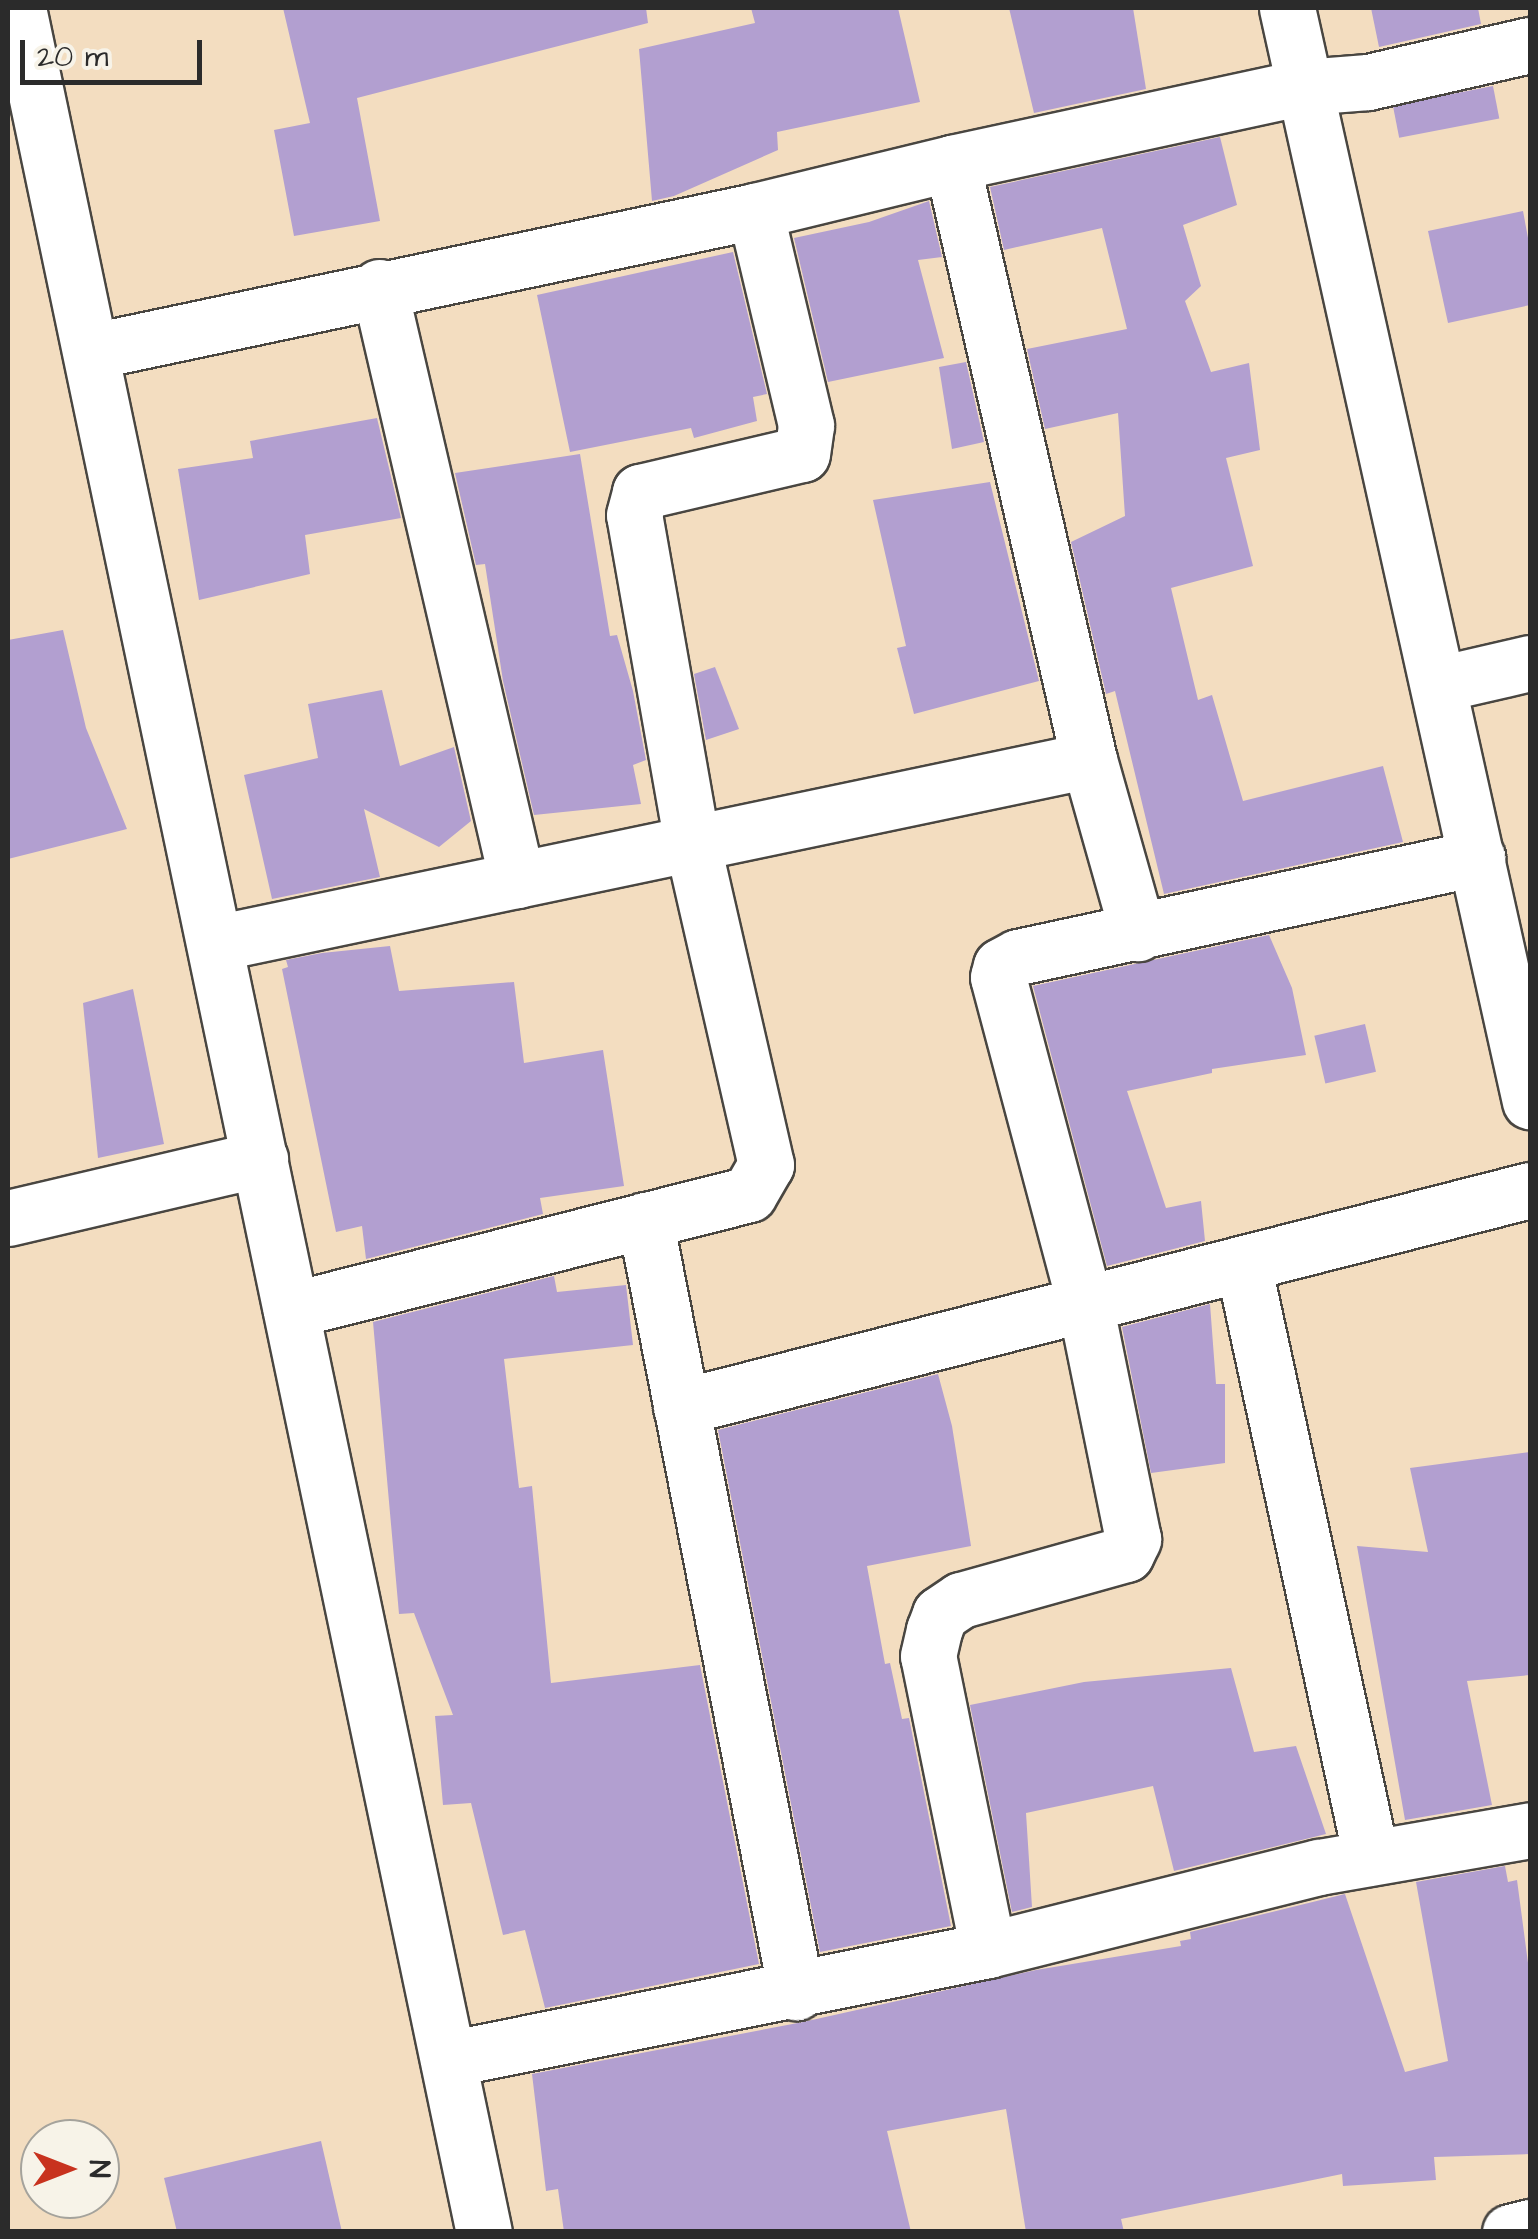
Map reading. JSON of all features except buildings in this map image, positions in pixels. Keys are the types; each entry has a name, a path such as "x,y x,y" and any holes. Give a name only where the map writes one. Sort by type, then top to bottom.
{"street":[{"path":"18,8 93,351 484,2232"},
{"path":"1287,8 1477,858 1524,1035 1530,1101"},
{"path":"93,351 379,287 755,211 952,163 1304,87 1368,82 1530,45"},
{"path":"952,163 1089,760 1138,933"},
{"path":"291,1310 749,1194 766,1165 692,843 635,502 640,492 802,454 806,424 755,211"},
{"path":"379,287 516,880"},
{"path":"1439,684 1530,663"},
{"path":"216,944 1089,760"},
{"path":"988,1950 928,1656 940,1614 961,1600 1126,1554 1133,1539 1085,1304 998,977 1002,966 1018,957 1477,858"},
{"path":"8,1218 260,1159"},
{"path":"681,1407 1530,1190"},
{"path":"645,1220 796,1992"},
{"path":"1243,1264 1371,1856"},
{"path":"448,2058 796,1992 988,1950 1371,1856 1530,1830"},
{"path":"1510,2232 1530,2227"}]}
